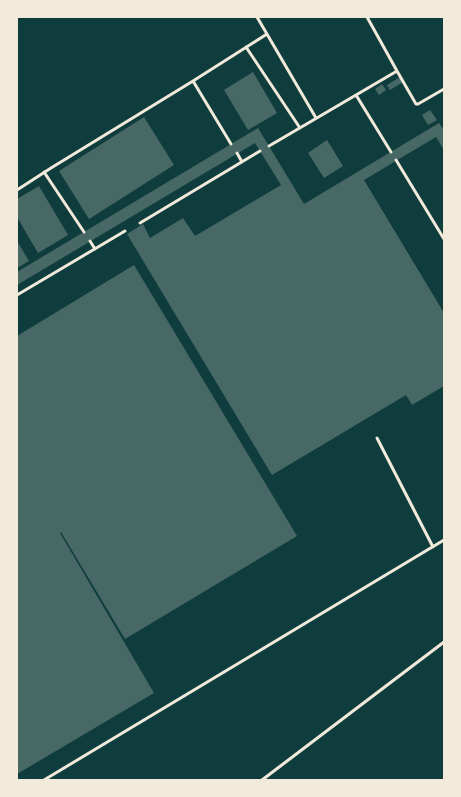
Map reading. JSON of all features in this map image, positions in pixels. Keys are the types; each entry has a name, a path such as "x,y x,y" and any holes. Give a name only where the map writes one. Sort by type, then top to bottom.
{"lane":[{"path":"257,17 316,118"},
{"path":"367,17 416,104 444,89"},
{"path":"17,190 267,34"},
{"path":"246,47 300,128"},
{"path":"269,146 397,71"},
{"path":"193,81 231,144"},
{"path":"356,95 391,152"},
{"path":"140,223 260,151"},
{"path":"237,153 242,162"},
{"path":"396,160 443,233 444,238"},
{"path":"44,172 84,232"},
{"path":"17,295 125,231"},
{"path":"90,241 94,249"},
{"path":"377,438 433,547"},
{"path":"44,780 444,540"},
{"path":"262,780 444,642"}],"building":[{"path":"253,72 277,113 248,130 224,90"},
{"path":"400,77 403,82 390,90 387,85"},
{"path":"382,84 386,90 379,95 375,89"},
{"path":"430,110 437,120 428,125 422,115"},
{"path":"144,117 174,165 89,219 59,171"},
{"path":"439,123 444,130 444,150 436,137 364,180 444,313 444,386 412,405 406,395 272,475 127,234 143,224 150,238 183,218 195,236 281,185 255,143 17,285 17,272 258,128 304,204"},
{"path":"327,140 343,166 324,178 308,153"},
{"path":"39,186 68,235 38,253 17,217 17,199"},
{"path":"17,241 29,261 17,268"},
{"path":"134,265 297,536 125,639 61,532 60,533 154,693 17,774 17,336"}]}
